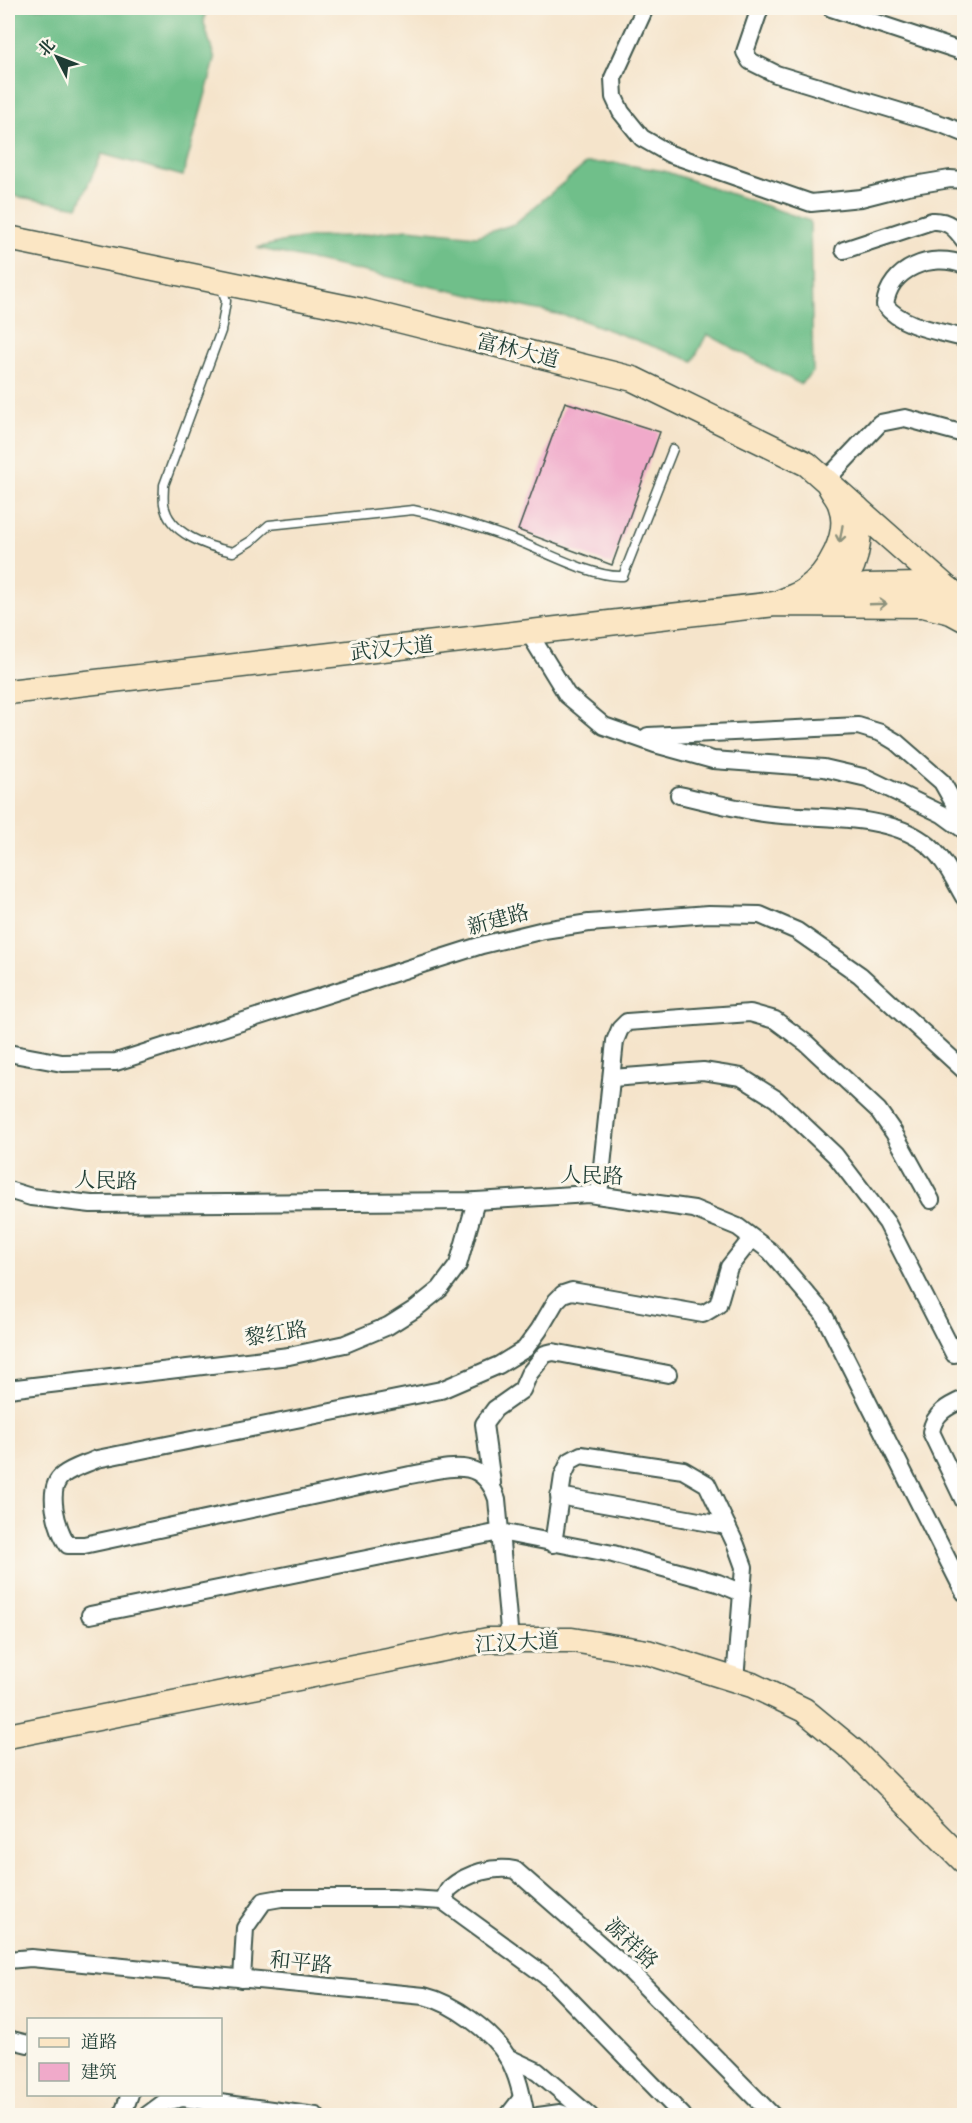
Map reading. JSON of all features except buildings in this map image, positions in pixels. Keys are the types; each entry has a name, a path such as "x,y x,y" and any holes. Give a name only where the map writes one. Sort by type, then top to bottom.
{"main road":[{"name":"富林大道","path":"8,238 363,311 633,379 807,464 957,596"},
{"path":"776,605 803,592 810,586 830,565 838,549 843,523 840,505 826,480"},
{"path":"776,605 821,598 836,590 845,580 856,550 860,526 857,508"},
{"path":"776,605 833,599 866,586 921,585 957,596"},
{"path":"776,605 923,605 951,612 964,619"},
{"name":"武汉大道","path":"8,692 776,605"},
{"name":"江汉大道","path":"8,1736 488,1640 572,1640 647,1652 752,1685 804,1710 855,1752 964,1861"}],"street":[{"path":"645,8 613,78 614,97 621,112 642,138 670,154 811,203 861,198 908,186 950,179 964,180"},
{"path":"760,8 745,52 750,61 776,74 944,124 964,133"},
{"path":"831,8 964,52"},
{"path":"844,250 932,221 942,221 953,226 964,240"},
{"path":"964,265 939,260 920,263 894,280 886,292 885,305 891,313 903,320 964,338"},
{"path":"826,480 880,423 905,418 964,434"},
{"path":"529,633 567,695 604,726 713,760 824,768 867,778 942,814 964,830"},
{"path":"635,737 858,726 881,733 896,742 942,782 964,821"},
{"path":"679,795 765,814 842,818 900,829 925,842 932,849 945,864 964,897"},
{"name":"新建路","path":"8,1053 63,1063 116,1062 483,945 544,930 589,923 699,915 760,915 797,931 860,975 964,1070"},
{"path":"599,1195 615,1041 620,1029 627,1022 750,1013 776,1020 806,1043 878,1110 894,1133 931,1200"},
{"path":"612,1078 704,1071 741,1077 776,1099 835,1155 887,1223 954,1354"},
{"name":"人民路","path":"8,1190 31,1197 91,1204 476,1201 599,1195 694,1209 738,1227 770,1251 823,1313 964,1592"},
{"name":"黎红路","path":"8,1389 289,1356 345,1344 388,1326 415,1309 440,1289 458,1264 476,1201"},
{"path":"492,1483 480,1472 465,1467 445,1469 84,1545 68,1545 61,1536 54,1502 55,1484 62,1475 97,1459 441,1390 499,1365 525,1349 556,1301 563,1294 572,1291 703,1314 717,1305 729,1267 752,1238"},
{"path":"510,1640 497,1499 492,1483 484,1424 495,1409 522,1390 529,1374 545,1354 553,1352 668,1374"},
{"path":"964,1399 940,1413 932,1422 931,1432 964,1501"},
{"path":"553,1544 563,1476 570,1461 581,1455 683,1470 707,1484 744,1568 735,1680"},
{"path":"560,1496 727,1526"},
{"path":"90,1616 500,1532 613,1554 718,1583 742,1593"},
{"name":"源祥路","path":"443,1901 449,1889 486,1870 503,1868 514,1870 628,1969 773,2115"},
{"path":"242,1979 245,1928 264,1901 281,1898 393,1898 443,1901 550,1979 683,2115"},
{"name":"和平路","path":"8,1960 32,1958 424,1995 437,1999 473,2021 507,2057 526,2115"},
{"path":"8,2038 27,2044"},
{"path":"507,2057 537,2071 590,2115"},
{"path":"123,2115 129,2096"},
{"path":"146,2115 165,2102 183,2098 316,2115"},
{"path":"508,2115 522,2098"},
{"path":"538,2115 560,2113 570,2115"}],"lane":[{"path":"220,282 225,301 220,331 164,485 164,505 175,526 194,539 216,549 233,552 251,542 269,525 413,510 435,514 514,540 598,573 614,577 623,576 674,449"}],"green space":[{"path":"8,8 206,8 204,23 215,60 183,176 102,154 78,207 8,195"},
{"path":"587,163 616,163 664,171 810,221 813,372 800,384 707,334 693,361 579,319 257,248 315,237 353,236 408,229 477,236 514,224"}]}
